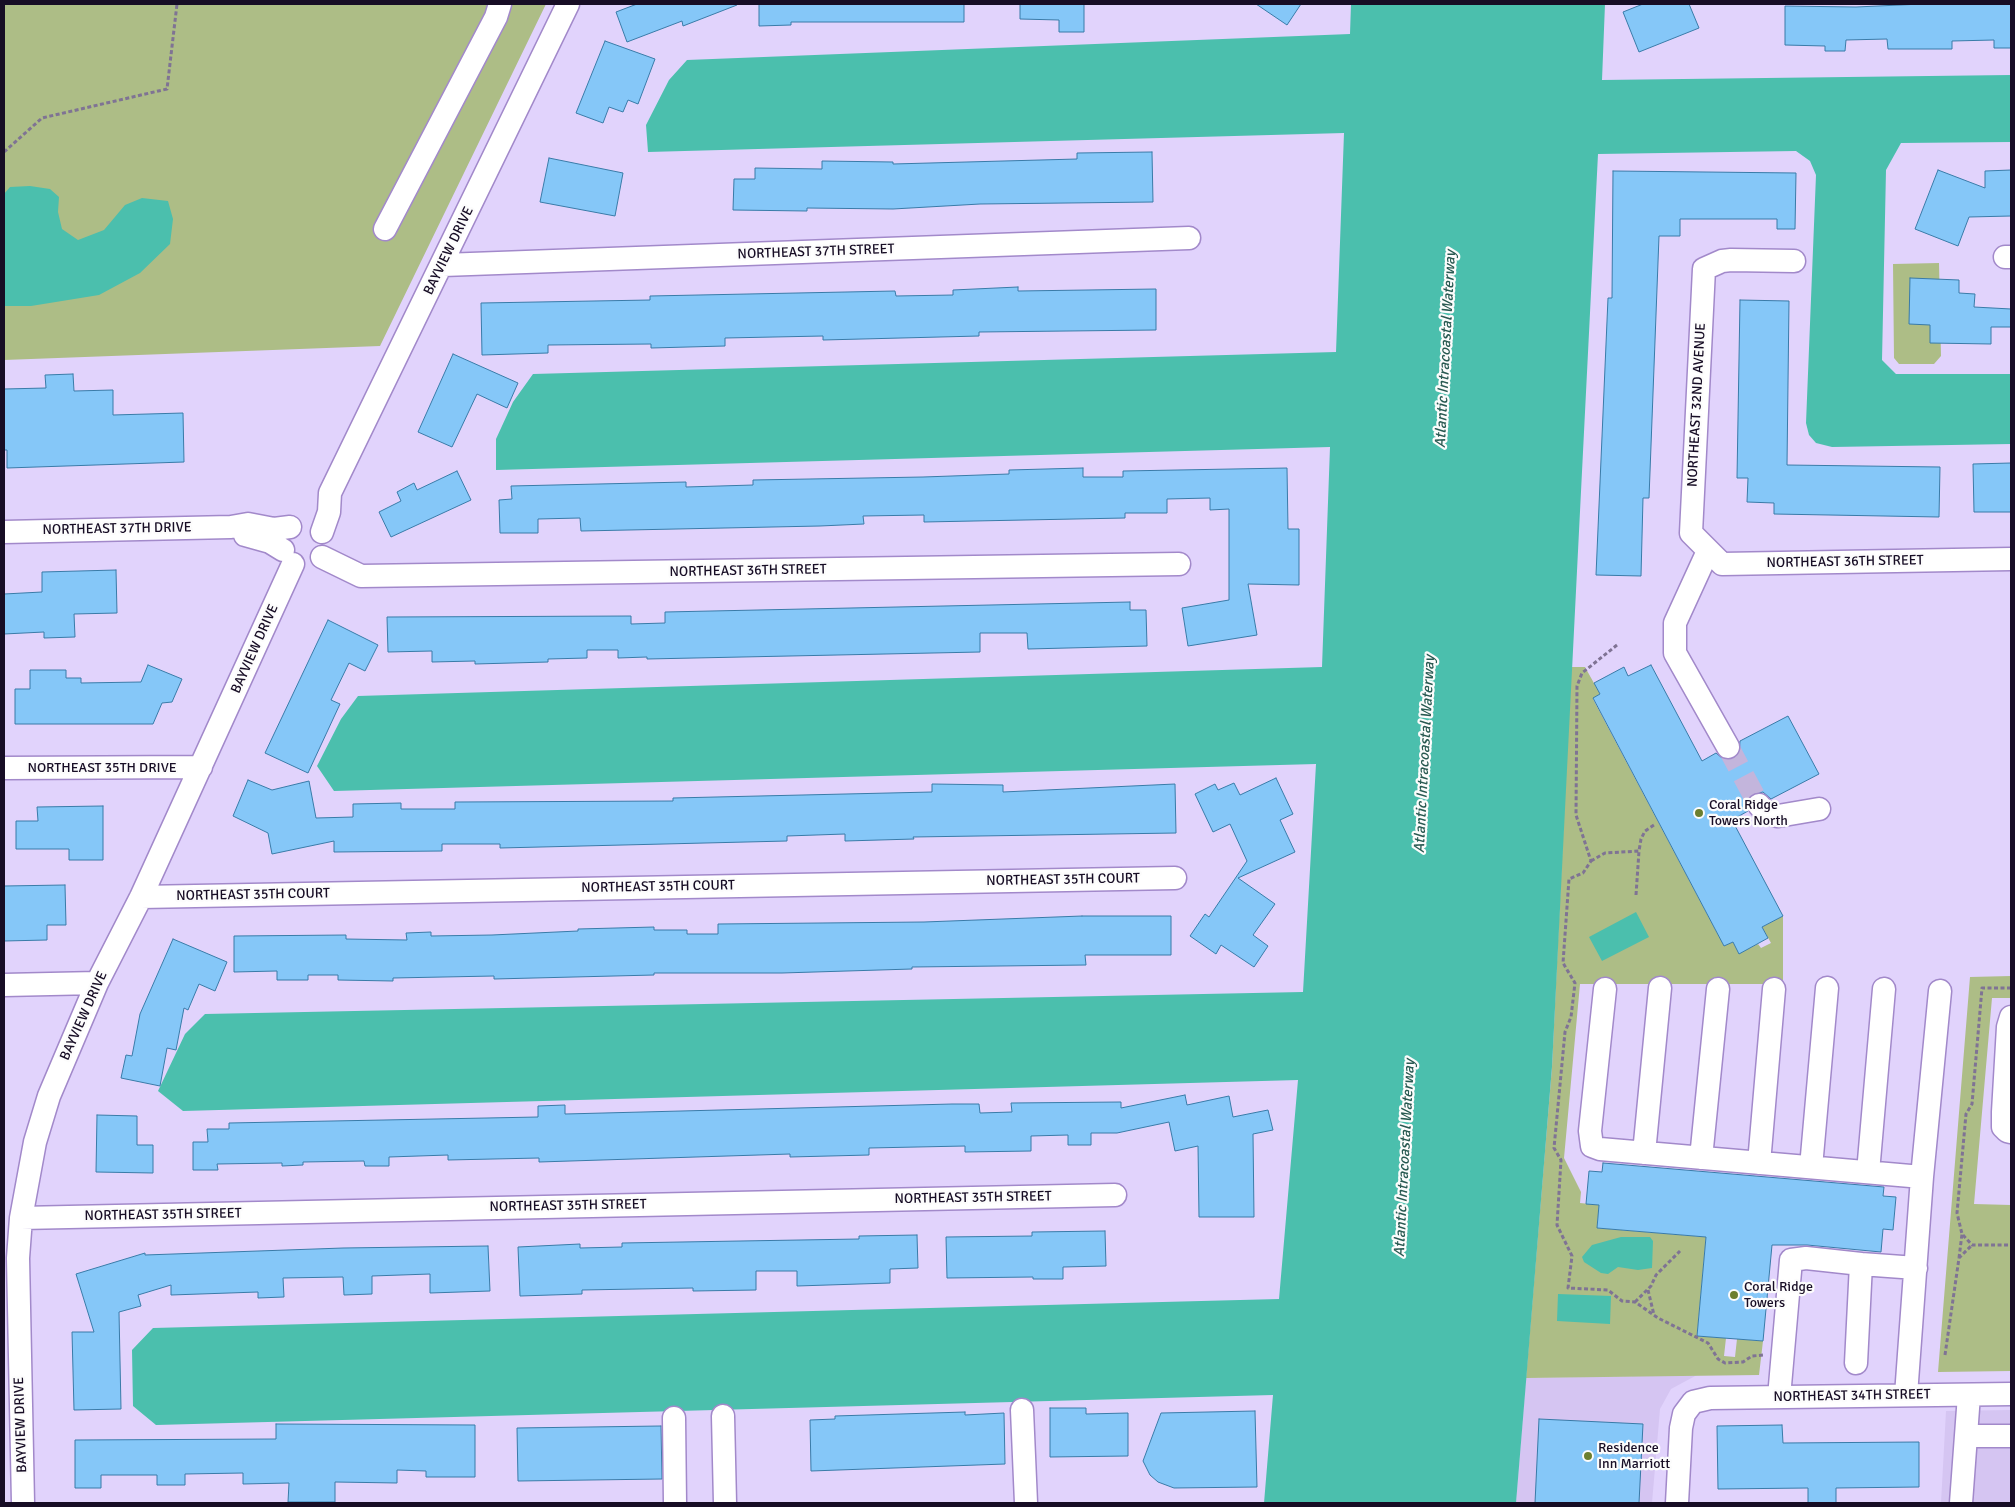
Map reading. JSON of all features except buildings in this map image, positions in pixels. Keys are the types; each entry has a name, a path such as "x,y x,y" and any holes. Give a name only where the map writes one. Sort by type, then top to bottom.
{"street":[{"path":"385,229 496,17 500,4"},
{"name":"BAYVIEW DRIVE","path":"23,1503 12,1416 18,1258 16,1208 49,1096 97,983 141,897 201,767 288,557 283,538 329,512 328,498 443,265 568,4"},
{"name":"NORTHEAST 37TH STREET","path":"443,265 1189,238"},
{"name":"NORTHEAST 32ND AVENUE","path":"1691,533 1704,269 1722,261 1794,261"},
{"name":"NORTHEAST 37TH DRIVE","path":"4,532 231,527 248,524 274,528 305,527"},
{"name":"NORTHEAST 37TH DRIVE","path":"231,527 248,536 270,542 288,557"},
{"name":"BAYVIEW DRIVE","path":"305,527 325,544 322,557"},
{"name":"NORTHEAST 36TH STREET","path":"1691,533 1722,564 2011,559"},
{"path":"1708,551 1675,623 1675,653 1728,747"},
{"path":"288,557 312,565 322,557"},
{"name":"NORTHEAST 36TH STREET","path":"322,557 362,576 1179,564"},
{"name":"NORTHEAST 35TH DRIVE","path":"4,768 201,767"},
{"path":"1759,805 1766,813 1778,816 1819,809"},
{"name":"NORTHEAST 35TH COURT","path":"141,897 1175,878"},
{"path":"4,985 97,983"},
{"path":"1644,1152 1660,988"},
{"path":"1811,1167 1827,988"},
{"path":"1605,989 1590,1141 1592,1146 1600,1149 1922,1177"},
{"path":"1701,1158 1718,989"},
{"path":"1758,1163 1774,989"},
{"path":"1868,1172 1884,989"},
{"path":"1906,1396 1922,1177 1940,992"},
{"path":"2011,1017 2008,1027 2008,1067 2003,1126 2007,1131 2011,1132"},
{"name":"NORTHEAST 35TH STREET","path":"16,1208 1115,1194"},
{"path":"1779,1397 1790,1260 1806,1258 1916,1268"},
{"path":"1856,1362 1862,1264"},
{"name":"NORTHEAST 34TH STREET","path":"1677,1503 1681,1428 1684,1414 1693,1402 1710,1398 2011,1394"},
{"path":"1961,1503 1969,1395"},
{"path":"1022,1410 1026,1503"},
{"path":"723,1416 726,1503"},
{"path":"674,1418 675,1503"},
{"path":"1966,1436 2011,1436"}],"path":[{"path":"4,152 42,118 167,89 177,4"},
{"path":"1591,861 1576,815 1577,686 1582,673 1617,644"},
{"path":"1636,895 1641,838 1645,831 1654,825"},
{"path":"1639,851 1605,853 1591,861 1583,873 1568,879 1563,963 1575,983 1571,1018 1565,1032 1554,1148 1561,1160 1557,1225 1572,1256 1568,1288 1608,1290 1622,1301 1635,1302 1654,1315 1708,1343 1718,1359 1725,1363 1743,1362 1758,1355 1782,1357"},
{"path":"1945,1355 1962,1234 1957,1213 1966,1114 1972,1104 1982,988 2011,988"},
{"path":"1962,1234 1972,1245"},
{"path":"1959,1258 1972,1245 2011,1245"},
{"path":"1635,1302 1647,1290 1656,1275 1680,1251"},
{"path":"1647,1290 1654,1315"}],"shaded area":[{"path":"4,4 546,4 380,346 4,360"},
{"path":"1939,263 1941,356 1934,364 1899,364 1894,358 1893,264"},
{"path":"1571,667 1585,667 1600,694 1593,699 1724,946 1733,942 1739,953 1758,944 1761,948 1771,943 1762,927 1783,916 1783,984 1580,984 1564,1158 1581,1192 1580,1203 1599,1205 1597,1228 1706,1237 1697,1336 1726,1338 1724,1356 1735,1357 1737,1339 1763,1341 1759,1375 1526,1378 1552,1067"},
{"path":"2011,976 2011,998 1992,998 1974,1204 2011,1205 2011,1371 1938,1372 1970,977"},
{"name":"Residence Inn Marriott","path":"1697,1375 1671,1389 1660,1409 1652,1503 1516,1503 1526,1378"},
{"path":"2011,1410 2011,1503 1941,1503 1946,1411"}],"water":[{"name":"Atlantic Intracoastal Waterway","path":"1351,4 1605,4 1602,80 2011,75 2011,142 1901,143 1886,170 1882,360 1896,374 2011,374 2011,444 1832,447 1816,443 1809,435 1806,423 1816,175 1810,161 1796,151 1598,154 1552,1067 1516,1503 1264,1503 1273,1395 156,1425 133,1406 132,1350 153,1328 1279,1299 1298,1080 183,1111 158,1091 185,1034 205,1014 1303,992 1316,764 334,791 317,766 341,719 358,696 1322,667 1330,447 496,470 496,439 513,402 533,374 1336,352 1344,133 648,152 646,125 669,80 687,60 1350,34"},
{"path":"30,186 50,189 59,197 58,212 62,229 78,240 104,230 125,205 142,198 168,201 173,219 170,244 140,273 99,295 31,306 4,306 4,194 10,187"},
{"path":"1636,912 1649,937 1602,961 1589,937"},
{"path":"1621,1237 1650,1237 1653,1241 1652,1268 1638,1270 1618,1267 1608,1274 1601,1273 1584,1262 1582,1257 1592,1245"},
{"path":"1558,1294 1611,1296 1610,1324 1557,1321"}],"tunnel":[{"path":"1728,747 1759,805"}],"place":[{"name":"Coral Ridge Towers North","path":"1699,813"},
{"name":"Coral Ridge Towers","path":"1734,1295"},
{"name":"Residence Inn Marriott","path":"1588,1456"}]}
